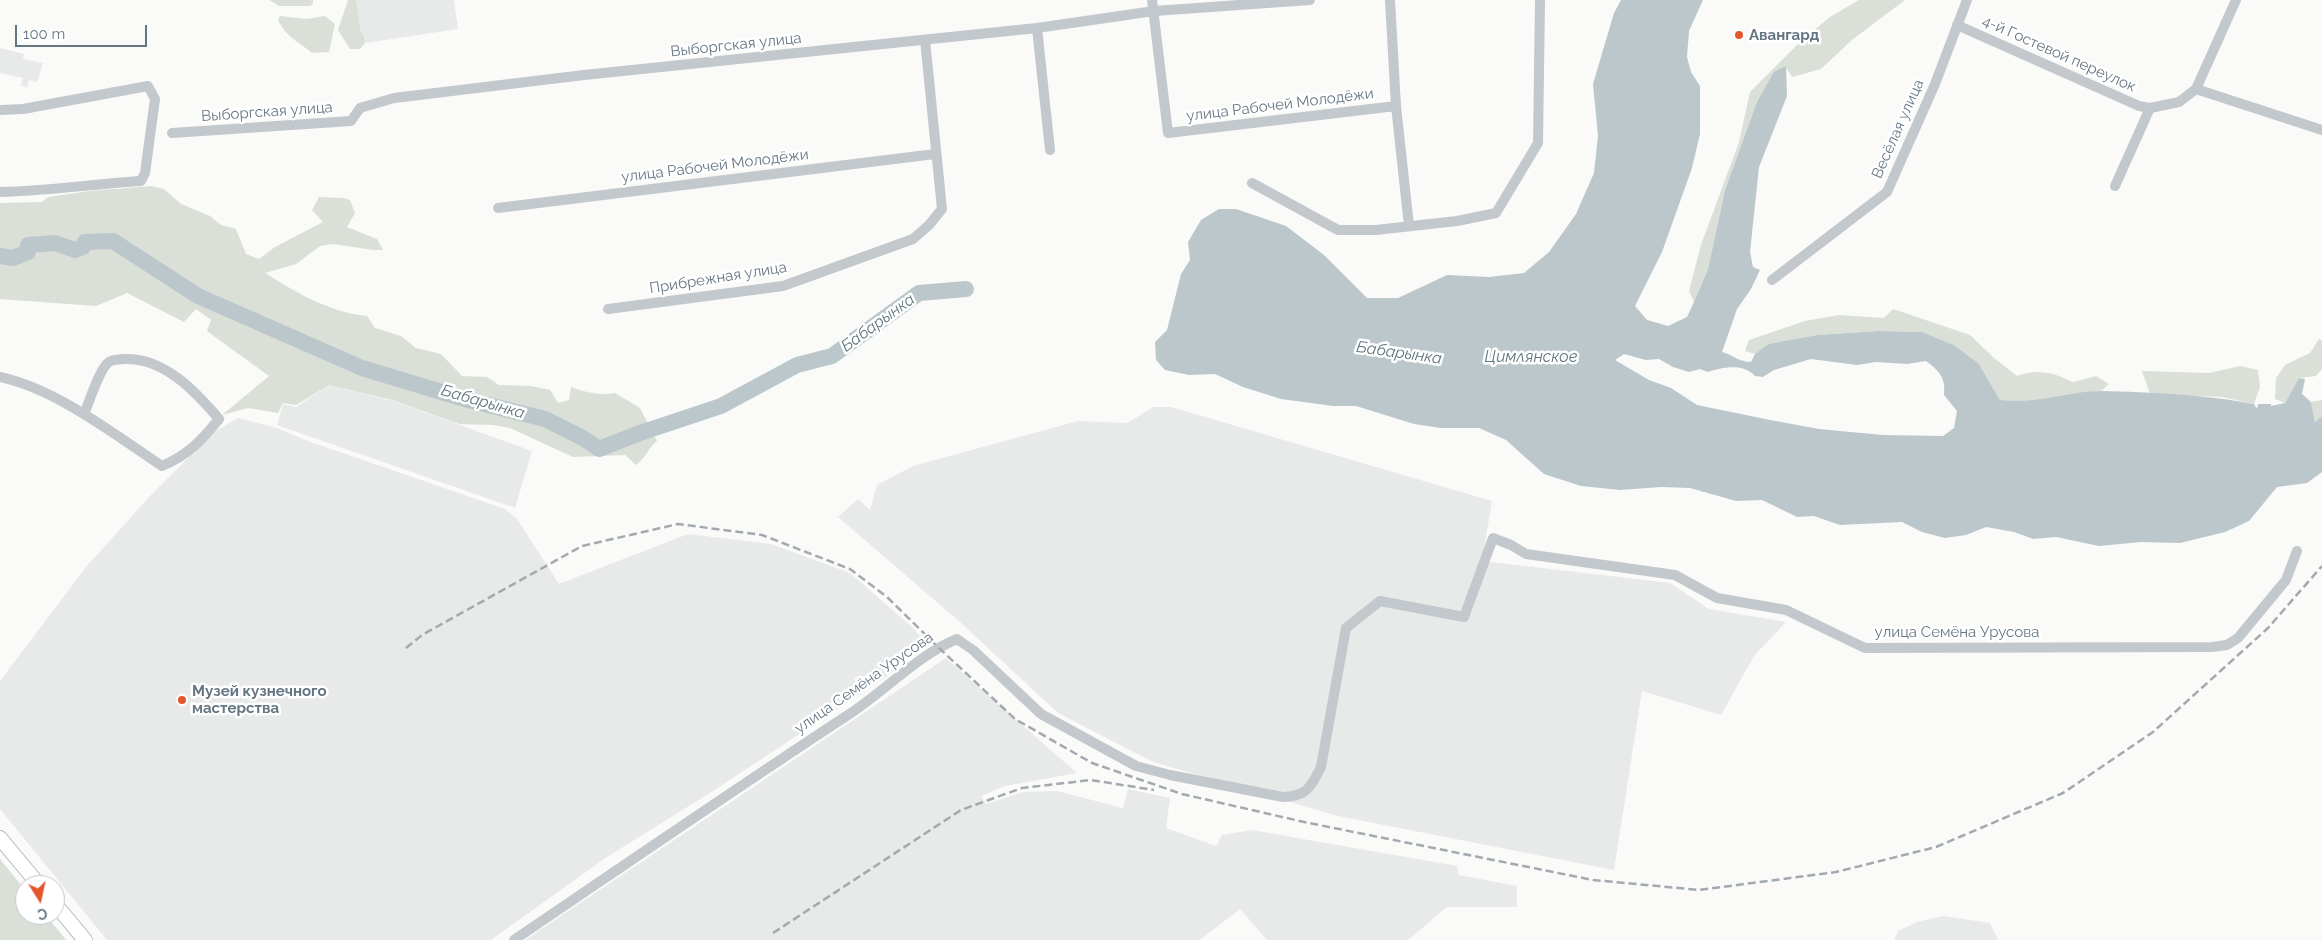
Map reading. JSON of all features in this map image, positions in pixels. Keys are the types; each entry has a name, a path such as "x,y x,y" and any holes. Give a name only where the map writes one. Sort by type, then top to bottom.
{"street":[{"path":"1152,0 1154,12"},
{"name":"Выборгская улица","path":"172,133 238,127 351,122 360,108 394,98 584,75 1037,28 1154,12 1310,0"},
{"path":"1390,0 1396,106 1409,226"},
{"path":"1252,183 1338,230 1376,230 1496,213 1538,143 1540,0"},
{"name":"Весёлая улица","path":"1772,280 1886,192 1935,84 1967,0"},
{"path":"2115,186 2150,108 2179,102 2196,89 2236,0"},
{"name":"улица Рабочей Молодёжи","path":"1154,12 1168,133 1396,106"},
{"name":"4-й Гостевой переулок","path":"1957,25 2139,106 2150,108"},
{"path":"1037,28 1050,150"},
{"name":"Прибрежная улица","path":"608,309 783,286 913,239 929,225 942,208 935,154 925,40"},
{"path":"0,110 23,109 148,86 156,99 145,173 141,181 83,184 37,191 0,192"},
{"path":"2196,89 2322,130"},
{"name":"улица Рабочей Молодёжи","path":"498,208 935,154"},
{"path":"0,376 19,381 84,414 162,466 182,458 204,438 219,419 198,394 171,373 142,361 111,360 105,366 84,414"},
{"name":"улица Семёна Урусова","path":"514,940 693,817 878,695 938,647 957,640 973,650 1041,714 1136,766 1170,775 1283,797 1298,797 1312,784 1321,767 1346,628 1380,601 1464,617 1493,538 1511,544 1526,554 1675,575 1717,598 1786,610 1865,648 2212,647 2227,644 2238,638 2286,580 2297,551"},
{"path":"0,838 31,875"},
{"path":"65,916 85,940"}],"shaded area":[{"path":"269,0 313,0 313,4 310,6 279,6"},
{"path":"348,0 356,0 361,32 364,35 365,43 360,49 350,49 338,30"},
{"path":"356,0 454,0 458,29 365,43 364,35 361,32"},
{"path":"1859,0 1905,0 1852,40 1821,69 1792,77 1785,66 1757,102 1725,190 1708,269 1694,302 1689,291 1701,245 1739,142 1750,92 1801,41 1830,17"},
{"path":"280,16 307,19 325,16 335,24 329,52 312,53 285,31 278,20"},
{"path":"0,48 24,54 23,59 43,63 37,82 29,80 27,87 21,86 23,78 0,73"},
{"path":"151,186 164,189 181,204 210,216 221,225 236,229 246,254 259,259 275,247 323,222 312,210 319,197 350,200 355,213 347,227 377,239 383,250 333,244 320,246 296,264 265,273 301,294 327,306 340,311 367,316 375,328 401,336 416,348 441,354 462,376 487,377 499,385 531,386 550,390 558,403 569,400 571,387 593,393 615,393 640,408 657,441 636,465 625,455 573,457 510,428 493,425 459,424 392,400 329,385 296,405 283,403 278,413 248,408 222,415 269,376 207,331 211,320 196,309 184,322 127,293 96,306 0,299 0,203 42,202 48,197 90,191"},
{"path":"1893,309 1970,335 1994,358 2017,376 2039,372 2059,376 2073,382 2096,376 2109,384 2101,391 2020,403 2000,400 1979,364 1922,332 1878,331 1817,335 1768,344 1755,354 1745,351 1749,340 1805,321 1839,315 1884,318"},
{"path":"2319,339 2322,340 2322,369 2316,376 2299,378 2285,403 2275,399 2276,378 2285,365 2310,353"},
{"path":"2240,366 2258,370 2260,387 2254,404 2222,397 2150,394 2142,371 2209,373"},
{"path":"329,385 393,401 532,451 515,508 277,425 283,404 296,407"},
{"path":"2322,400 2322,416 2315,422 2311,402"},
{"path":"1153,407 1171,407 1492,501 1482,561 1670,583 1709,609 1786,622 1754,656 1721,715 1642,691 1614,870 1338,816 1153,762 1058,713 960,622 838,517 858,499 870,510 877,485 913,466 1078,421 1128,423"},
{"path":"238,418 277,428 308,441 505,509 517,519 559,584 688,534 771,544 850,573 912,627 926,643 886,677 713,791 607,857 491,940 107,940 65,889 65,875 54,875 0,809 0,681 86,567 152,494 214,432"},
{"path":"946,658 1077,773 1005,786 981,796 986,804 1023,792 1057,791 1123,808 1128,789 1170,798 1166,828 1216,846 1222,835 1252,830 1457,866 1459,875 1517,886 1517,907 1447,907 1408,940 1267,940 1240,909 1200,940 525,940"},
{"path":"0,859 15,878 15,925 54,925 66,940 0,940"},
{"path":"1943,916 1990,923 1998,940 1894,940 1898,931 1917,922"}],"water":[{"name":"Цимлянское","path":"1621,0 1703,0 1689,31 1687,57 1691,72 1700,86 1700,134 1692,168 1662,252 1635,306 1647,320 1668,326 1687,317 1708,269 1725,190 1757,102 1774,72 1786,66 1787,96 1759,167 1750,252 1753,267 1760,270 1751,289 1737,309 1722,352 1743,361 1751,362 1755,354 1768,344 1817,335 1878,331 1922,332 1955,346 1979,364 2000,400 2013,401 2026,401 2077,393 2120,391 2218,398 2254,404 2257,409 2258,404 2271,404 2271,406 2285,403 2299,378 2305,379 2302,394 2311,402 2315,422 2322,416 2322,472 2307,483 2277,487 2249,521 2225,532 2180,543 2141,542 2099,546 2056,537 2033,539 2014,532 1986,527 1966,535 1945,538 1922,532 1902,522 1840,525 1814,516 1797,517 1762,500 1736,501 1690,488 1661,487 1620,490 1581,486 1544,474 1506,440 1479,428 1441,428 1414,424 1356,406 1333,406 1281,399 1243,387 1215,374 1189,375 1165,370 1156,360 1155,342 1167,330 1181,274 1190,260 1188,242 1201,220 1219,209 1236,209 1286,226 1324,255 1367,298 1398,298 1447,275 1489,277 1524,273 1549,252 1576,214 1594,173 1598,136 1593,84 1614,13","holes":["1624,354 1646,360 1659,359 1673,367 1689,372 1700,369 1708,372 1733,367 1745,369 1755,376 1763,377 1774,370 1811,359 1857,365 1876,362 1907,364 1926,361 1941,375 1944,384 1944,395 1957,411 1954,428 1943,436 1883,435 1819,429 1697,405 1671,388 1649,380 1615,360"]}],"waterway":[{"name":"Бабарынка","path":"0,256 13,258 28,252 28,245 55,243 75,250 83,247 85,242 113,241 198,296 362,368 468,400 545,419 583,438 599,449 721,406 797,365 832,356 919,293 966,289"}],"railway":[{"path":"406,648 422,635 582,546 678,524 762,535 850,569 887,597 1015,719 1092,763 1182,794 1304,822 1593,880 1699,890 1836,872 1936,847 2063,793 2153,732 2268,628 2322,566"},
{"path":"773,933 961,810 1022,788 1091,780 1154,790"}],"place":[{"name":"Авангард","path":"1739,35"},
{"name":"Музей кузнечного мастерства","path":"182,700"}]}
